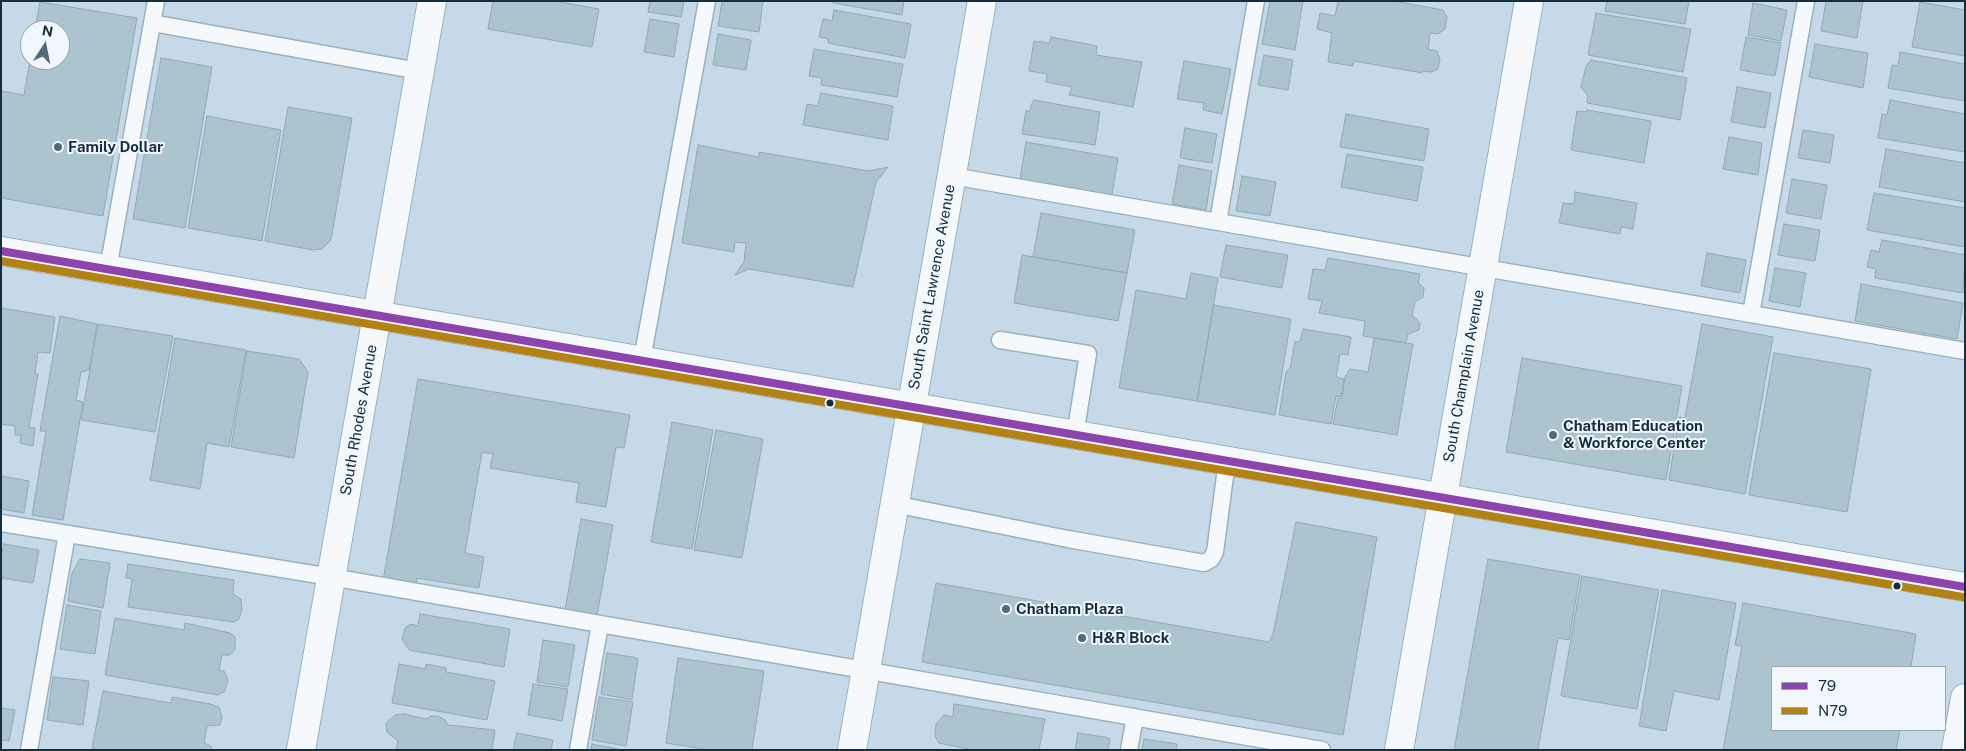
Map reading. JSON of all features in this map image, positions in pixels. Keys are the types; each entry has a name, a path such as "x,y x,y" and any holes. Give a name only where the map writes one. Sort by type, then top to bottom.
{"street":[{"name":"South Rhodes Avenue","path":"301,750 432,1"},
{"name":"South Saint Lawrence Avenue","path":"852,750 982,1"},
{"name":"South Champlain Avenue","path":"1399,750 1529,1"},
{"path":"1,251 1965,587"},
{"path":"1956,750 1965,698"}],"lane":[{"path":"108,269 156,1"},
{"path":"642,360 707,1"},
{"path":"1218,222 1256,1"},
{"path":"1751,314 1806,1"},
{"path":"152,24 420,71"},
{"path":"952,176 1965,351"},
{"path":"1000,340 1088,354 1075,435"},
{"path":"894,504 1078,541 1204,563 1211,559 1214,552 1227,461"},
{"path":"1,523 331,577 1322,750"},
{"path":"29,750 67,534"},
{"path":"578,750 600,624"},
{"path":"1129,750 1135,717"}],"building":[{"path":"493,1 555,1 599,9 592,47 488,29"},
{"path":"650,1 684,1 681,17 648,12"},
{"path":"722,1 763,1 759,32 718,26"},
{"path":"833,1 904,1 902,15 833,3"},
{"path":"1270,1 1303,1 1295,50 1262,44"},
{"path":"1338,1 1394,1 1443,10 1447,17 1445,29 1438,34 1430,33 1428,49 1437,51 1440,59 1438,69 1431,72 1422,71 1422,73 1354,61 1353,66 1328,62 1332,33 1317,29 1320,13 1335,16"},
{"path":"1607,1 1689,1 1685,24 1605,11"},
{"path":"1826,1 1863,1 1857,38 1821,31"},
{"name":"Family Dollar","path":"40,2 137,18 103,216 1,198 1,91 24,95 28,70 70,70 70,20 37,20"},
{"path":"1920,2 1965,10 1965,56 1912,47"},
{"path":"1753,3 1787,10 1781,41 1748,35"},
{"path":"834,10 911,24 905,58 828,43 828,39 819,37 823,19 832,21"},
{"path":"1596,13 1691,29 1683,72 1588,55"},
{"path":"650,19 679,24 674,57 644,52"},
{"path":"718,34 751,40 746,70 713,65"},
{"path":"1051,37 1097,46 1096,55 1142,62 1133,107 1069,95 1072,87 1046,82 1047,74 1029,71 1034,41 1049,43"},
{"path":"1746,37 1781,43 1775,76 1740,70"},
{"path":"1815,44 1868,53 1863,88 1809,77"},
{"path":"814,49 903,64 897,97 821,85 822,78 809,76"},
{"path":"1900,52 1965,64 1965,101 1888,88 1892,65 1898,66"},
{"path":"1264,55 1293,60 1288,90 1258,85"},
{"path":"161,58 212,67 185,228 133,219"},
{"path":"1591,60 1687,78 1680,120 1587,103 1588,96 1581,87 1586,66"},
{"path":"1184,61 1231,69 1222,114 1203,110 1204,103 1177,99"},
{"path":"1737,87 1771,93 1765,128 1731,122"},
{"path":"821,93 893,106 888,140 803,125 807,104 818,106"},
{"path":"1034,100 1100,112 1095,145 1022,134 1026,111 1030,111"},
{"path":"1890,100 1965,114 1965,152 1878,138 1882,114 1887,115"},
{"path":"288,107 352,118 331,240 322,249 313,250 265,241"},
{"path":"1587,110 1651,121 1644,163 1571,150 1577,111 1587,112"},
{"path":"1346,114 1429,129 1424,161 1340,147"},
{"path":"207,116 281,130 262,241 188,228"},
{"path":"1185,128 1217,134 1212,163 1180,158"},
{"path":"1803,130 1834,135 1830,163 1798,158"},
{"path":"1729,137 1762,143 1758,175 1723,169"},
{"path":"1026,142 1118,158 1112,195 1020,179"},
{"path":"698,145 759,157 759,152 869,171 888,167 876,182 853,287 749,269 735,275 744,262 746,243 735,242 734,252 682,243"},
{"path":"1886,149 1965,163 1965,202 1879,187"},
{"path":"1347,154 1423,167 1417,201 1341,187"},
{"path":"1179,165 1212,171 1206,210 1172,204"},
{"path":"1242,176 1276,182 1270,216 1236,211"},
{"path":"1792,179 1827,185 1821,219 1786,213"},
{"path":"1575,192 1637,203 1633,229 1621,227 1620,234 1559,223 1563,203 1574,204"},
{"path":"1874,193 1965,208 1965,247 1867,230"},
{"path":"1041,213 1135,230 1127,273 1033,257"},
{"path":"1784,224 1820,230 1815,261 1778,255"},
{"path":"1882,240 1965,255 1963,293 1875,278 1876,269 1867,267 1871,250 1879,252"},
{"path":"1226,245 1288,255 1282,288 1220,277"},
{"path":"1707,253 1746,260 1740,293 1701,286"},
{"path":"1022,255 1127,273 1118,321 1014,303"},
{"path":"1328,258 1420,274 1418,282 1424,288 1423,297 1415,302 1412,315 1420,323 1419,330 1408,334 1406,343 1363,336 1365,321 1319,313 1322,301 1308,299 1313,269 1325,270"},
{"path":"1775,268 1806,273 1800,307 1769,301"},
{"path":"1191,273 1218,278 1197,401 1119,388 1136,290 1186,299"},
{"path":"1861,284 1963,303 1957,339 1855,321"},
{"path":"1214,305 1291,319 1275,415 1197,401"},
{"path":"1,308 55,317 50,353 38,352 35,374 38,374 29,427 35,428 33,446 20,443 21,435 15,435 15,426 1,424"},
{"path":"60,316 97,324 89,370 81,372 76,400 83,402 63,520 32,515 46,431 40,431"},
{"path":"98,324 173,336 155,432 81,420"},
{"path":"1702,324 1773,337 1745,494 1669,480 1679,417 1685,418"},
{"path":"1303,329 1351,337 1348,355 1340,354 1336,377 1344,379 1341,397 1336,396 1331,424 1279,415 1286,372 1290,369 1295,341 1300,342"},
{"path":"175,338 246,350 229,447 207,443 200,489 150,480"},
{"path":"1374,338 1413,344 1397,435 1333,424 1338,398 1342,399 1345,377 1350,369 1368,372"},
{"path":"247,351 299,359 308,372 294,458 231,447"},
{"path":"1774,353 1871,369 1847,512 1749,495"},
{"path":"1522,358 1682,386 1666,480 1506,452"},
{"path":"418,379 630,415 624,448 616,447 606,507 576,502 579,483 490,468 493,454 482,452 465,553 484,557 479,588 417,578 416,585 383,581"},
{"path":"672,422 713,430 692,549 651,542"},
{"path":"716,430 763,439 742,558 694,550"},
{"path":"1,476 29,481 24,513 1,509"},
{"path":"581,519 613,525 597,616 565,610"},
{"name":"Chatham Plaza","path":"1296,522 1377,537 1343,735 922,662 936,583 1269,642 1273,634"},
{"path":"4,544 39,550 33,583 1,578 1,556"},
{"path":"80,559 110,563 103,608 68,601 72,573"},
{"path":"1488,559 1580,575 1569,640 1558,638 1538,750 1454,750"},
{"path":"128,564 234,580 233,594 241,599 242,609 239,619 234,622 128,607 132,579 126,578"},
{"path":"1582,576 1659,590 1637,709 1561,696"},
{"path":"1662,590 1736,603 1719,700 1674,691 1666,731 1639,726"},
{"path":"1743,603 1916,634 1911,666 1771,666 1771,731 1900,731 1896,750 1723,750 1742,646 1735,645"},
{"path":"67,605 101,611 95,654 60,649"},
{"path":"420,614 510,629 504,667 409,650 402,639 405,628 410,624 418,626"},
{"path":"115,618 184,630 185,623 230,633 235,637 235,649 230,655 222,655 219,670 224,671 228,680 225,691 218,695 105,675"},
{"path":"543,640 575,645 568,687 537,682"},
{"path":"607,653 638,658 632,700 601,694"},
{"path":"678,658 764,671 752,750 709,750 666,743"},
{"path":"399,664 425,669 426,664 446,668 446,672 495,681 487,720 392,703"},
{"path":"53,677 89,681 83,725 47,720"},
{"path":"533,684 568,689 562,721 528,715"},
{"path":"103,691 171,703 172,697 219,707 222,717 220,725 207,726 204,743 211,746 213,750 101,750 92,748"},
{"path":"599,697 633,702 626,746 592,740"},
{"path":"954,704 1045,719 1039,750 973,750 939,743 935,736 936,724 944,715 953,717"},
{"path":"1,708 15,710 9,741 1,740"},
{"path":"404,714 426,719 431,716 438,716 445,720 448,725 495,730 492,750 396,750 398,741 387,732 386,723 395,715"},
{"path":"517,733 553,740 551,750 513,750"},
{"path":"1078,733 1110,738 1108,750 1075,750"},
{"path":"1144,739 1177,744 1176,750 1142,750"},
{"path":"592,744 623,750 591,750"}],"transit line":[{"name":"79","path":"1,251 1965,587"},
{"name":"N79","path":"1,261 1963,597"}],"place":[{"name":"Family Dollar","path":"58,147"},
{"name":"Chatham Education & Workforce Center","path":"1553,435"},
{"name":"Chatham Plaza","path":"1006,609"},
{"name":"H&R Block","path":"1082,638"}]}
